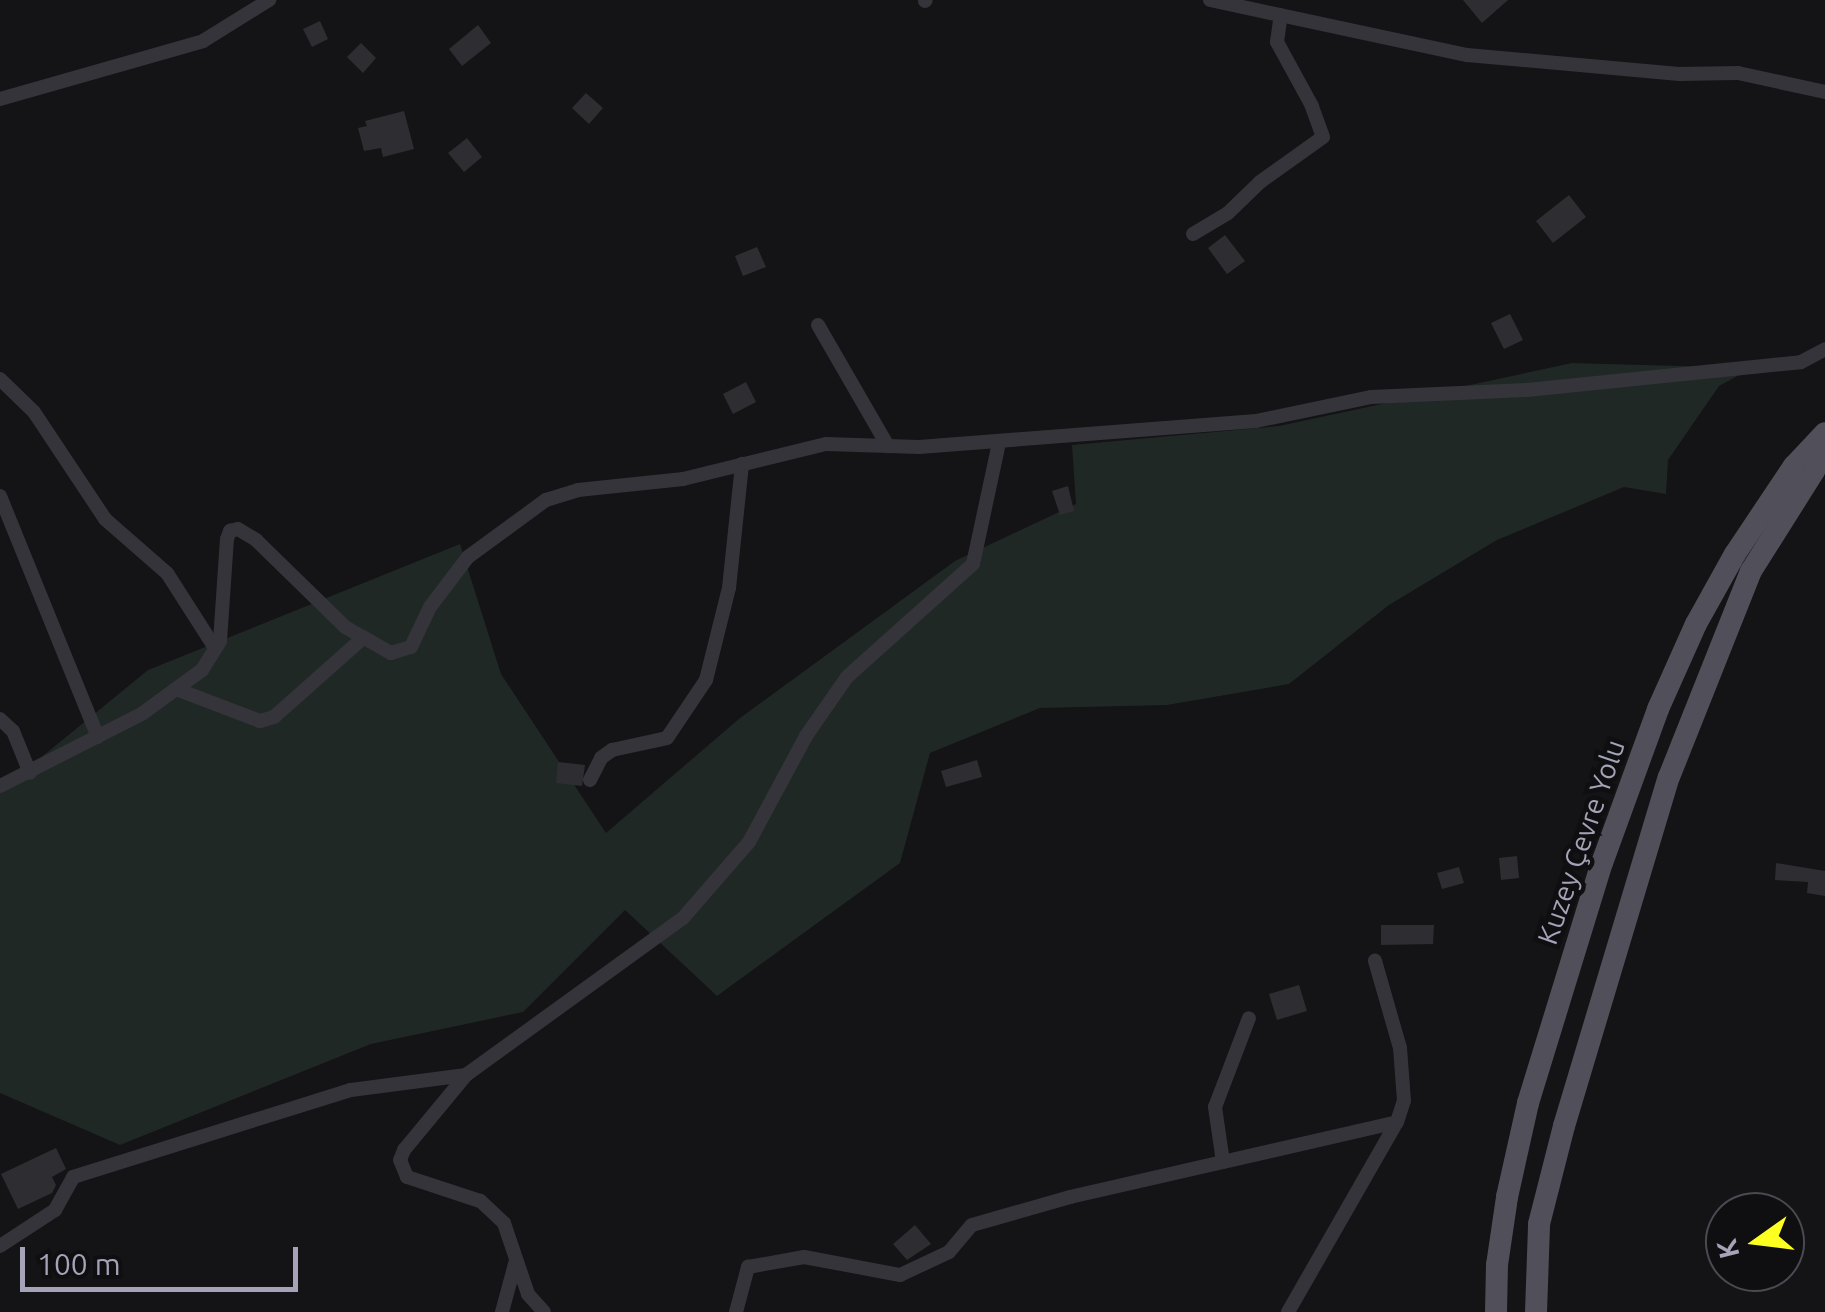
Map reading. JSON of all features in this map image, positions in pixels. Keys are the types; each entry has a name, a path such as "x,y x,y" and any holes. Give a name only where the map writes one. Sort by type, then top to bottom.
{"main road":[{"name":"Kuzey Çevre Yolu","path":"1496,1312 1497,1265 1507,1197 1528,1104 1602,863 1652,726 1696,624 1736,554 1794,466 1825,433"},
{"path":"1536,1312 1538,1224 1669,777 1751,571 1814,472 1825,446"}],"street":[{"path":"0,99 203,41 269,0"},
{"path":"1210,0 1467,54 1679,74 1738,74 1825,92"},
{"path":"1193,234 1228,213 1260,182 1323,137 1312,106 1277,42 1281,15"},
{"path":"818,326 888,446"},
{"path":"0,786 98,737 202,670 220,640 227,539 238,529 256,540 345,627 392,652 411,647 430,608 468,556 546,500 578,490 683,479 826,444 998,443 1256,421 1371,396 1527,390 1801,362 1825,348"},
{"path":"0,378 34,412 105,518 166,573 215,648"},
{"path":"544,1312 528,1294 504,1223 480,1201 408,1177 402,1169 404,1150 466,1075 683,918 749,842 806,736 847,677 974,564 998,443"},
{"path":"590,780 612,750 667,738 706,680 729,588 742,464"},
{"path":"0,496 98,737"},
{"path":"176,689 260,721 274,717 364,637"},
{"path":"0,719 13,732 30,773"},
{"path":"1288,1312 1397,1122 1404,1102 1400,1048 1376,961"},
{"path":"1222,1162 1215,1107 1250,1018"},
{"path":"0,1246 55,1210 73,1177 351,1090 466,1075"},
{"path":"736,1312 748,1267 804,1257 900,1275 949,1252 972,1226 1070,1196 1397,1122"},
{"path":"502,1312 516,1259"}],"shaded area":[{"path":"1572,363 1752,368 1719,386 1668,460 1666,494 1624,487 1497,540 1389,605 1289,684 1167,705 1040,708 930,753 900,863 717,996 625,910 523,1012 371,1044 120,1145 0,1093 0,791 148,670 460,544 501,674 606,833 740,718 955,561 1076,504 1072,445 1279,426"}],"building":[{"path":"1463,0 1508,0 1482,23"},
{"path":"320,21 328,39 312,47 303,29"},
{"path":"478,25 491,43 462,66 449,49"},
{"path":"361,43 376,58 363,73 347,57"},
{"path":"586,93 603,108 589,124 572,108"},
{"path":"404,111 414,149 383,157 381,148 364,151 358,128 367,126 365,121"},
{"path":"467,138 482,157 464,172 448,153"},
{"path":"1569,195 1586,217 1553,243 1536,221"},
{"path":"1225,235 1245,261 1227,274 1208,248"},
{"path":"757,247 766,267 743,276 735,256"},
{"path":"1510,314 1523,340 1504,349 1491,323"},
{"path":"746,382 756,402 733,414 723,394"},
{"path":"1068,486 1074,511 1060,515 1052,491"},
{"path":"977,760 982,777 946,787 941,771"},
{"path":"558,762 585,765 582,786 556,783"},
{"path":"1517,856 1519,878 1501,880 1499,858"},
{"path":"1776,863 1825,871 1825,896 1807,893 1808,882 1775,880"},
{"path":"1459,867 1464,883 1442,889 1437,873"},
{"path":"1381,925 1434,925 1433,944 1381,945"},
{"path":"1299,985 1307,1011 1277,1020 1269,994"},
{"path":"56,1148 66,1169 52,1177 56,1185 52,1193 18,1209 1,1174"},
{"path":"915,1225 931,1244 907,1260 893,1244"}]}
